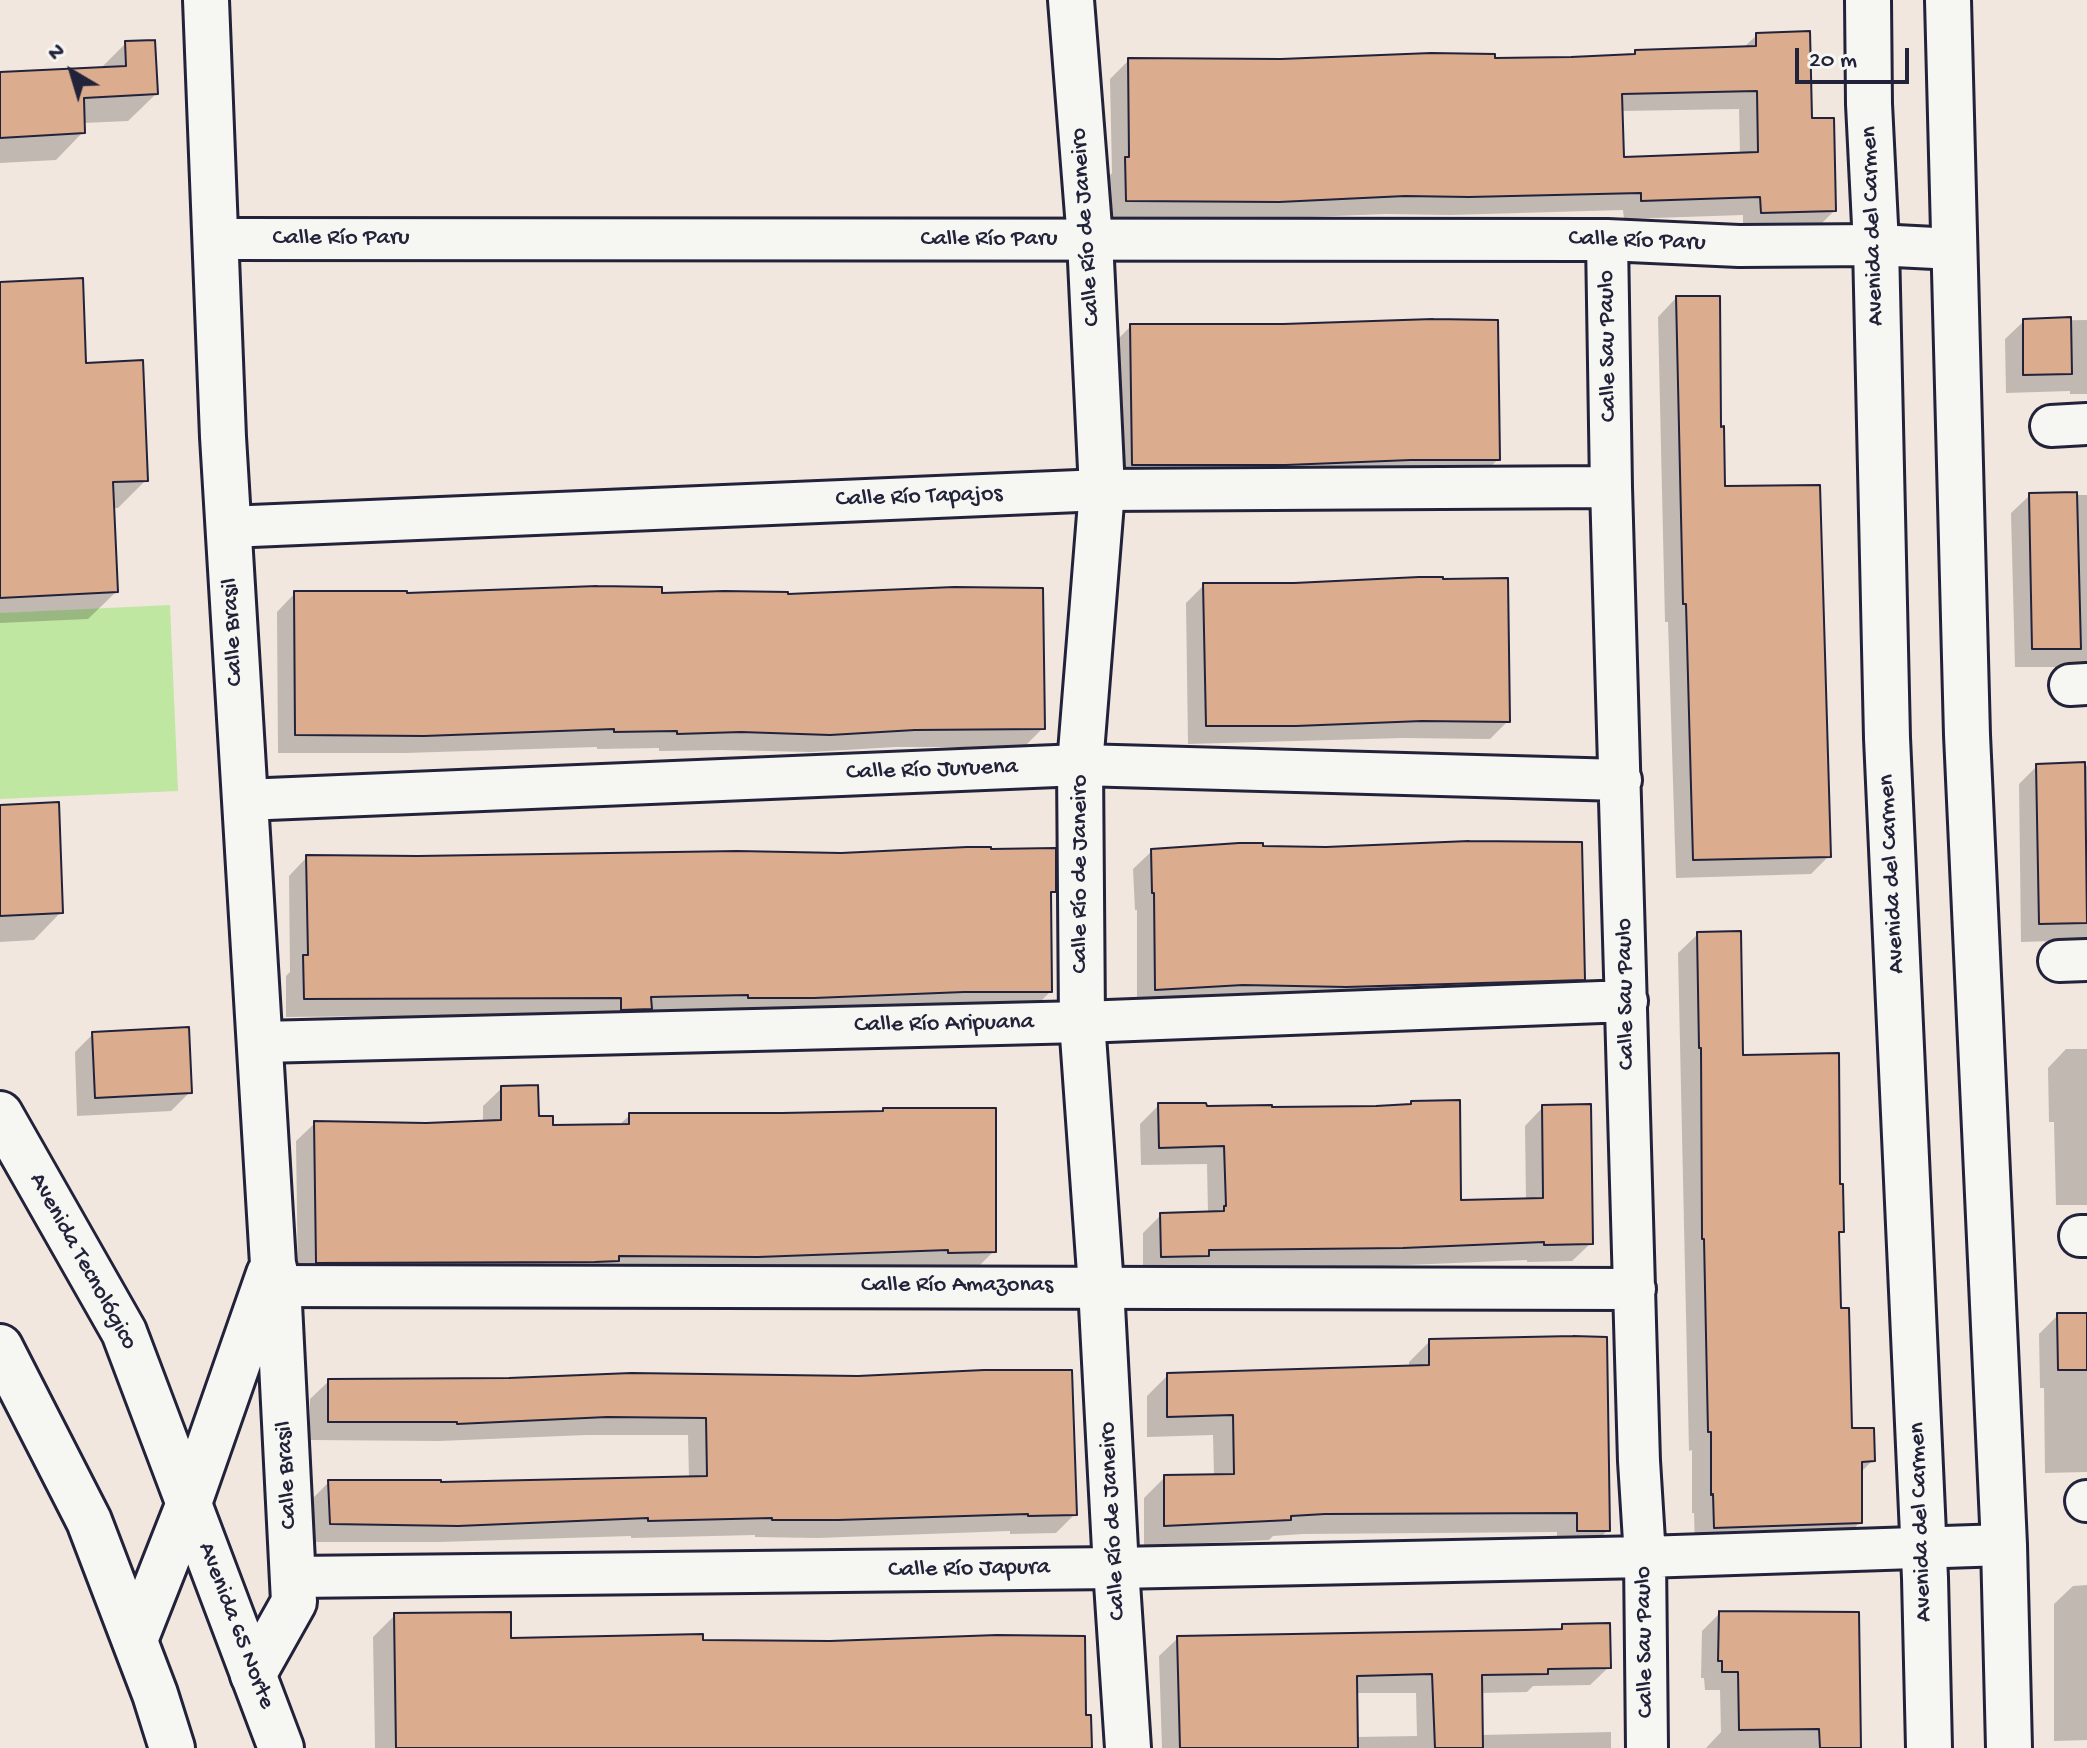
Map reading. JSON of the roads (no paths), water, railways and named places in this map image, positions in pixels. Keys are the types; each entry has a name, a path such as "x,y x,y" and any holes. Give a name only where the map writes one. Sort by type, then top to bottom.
{"street":[{"name":"Calle Brasil","path":"206,0 228,527 294,1602 253,1675"},
{"name":"Calle Río de Janeiro","path":"1071,0 1090,240 1102,490 1080,765 1082,1022 1128,1748"},
{"name":"Avenida del Carmen","path":"1868,0 1887,738 1924,1549 1929,1748"},
{"path":"1948,0 1967,735 2004,1545 2009,1748"},
{"name":"Calle Río Paru","path":"216,239 1607,240 1739,246 1876,245 1954,249"},
{"name":"Calle Sau Paulo","path":"1607,240 1611,487 1645,1557 1647,1748"},
{"name":"Calle Río Tapajos","path":"228,527 1102,490 1611,487"},
{"name":"Calle Río Juruena","path":"244,800 1080,765 1621,780"},
{"name":"Calle Río Aripuana","path":"261,1042 1082,1022 1627,1001"},
{"name":"Avenida Tecnológico","path":"0,1114 124,1332 189,1503"},
{"name":"Calle Río Amazonas","path":"272,1278 1635,1289"},
{"name":"Avenida 65 Norte","path":"135,1640 272,1278"},
{"path":"0,1347 89,1521 172,1748"},
{"name":"Avenida 65 Norte","path":"189,1503 281,1748"},
{"name":"Calle Río Japura","path":"293,1577 1116,1568 1645,1557 2004,1545"}]}
